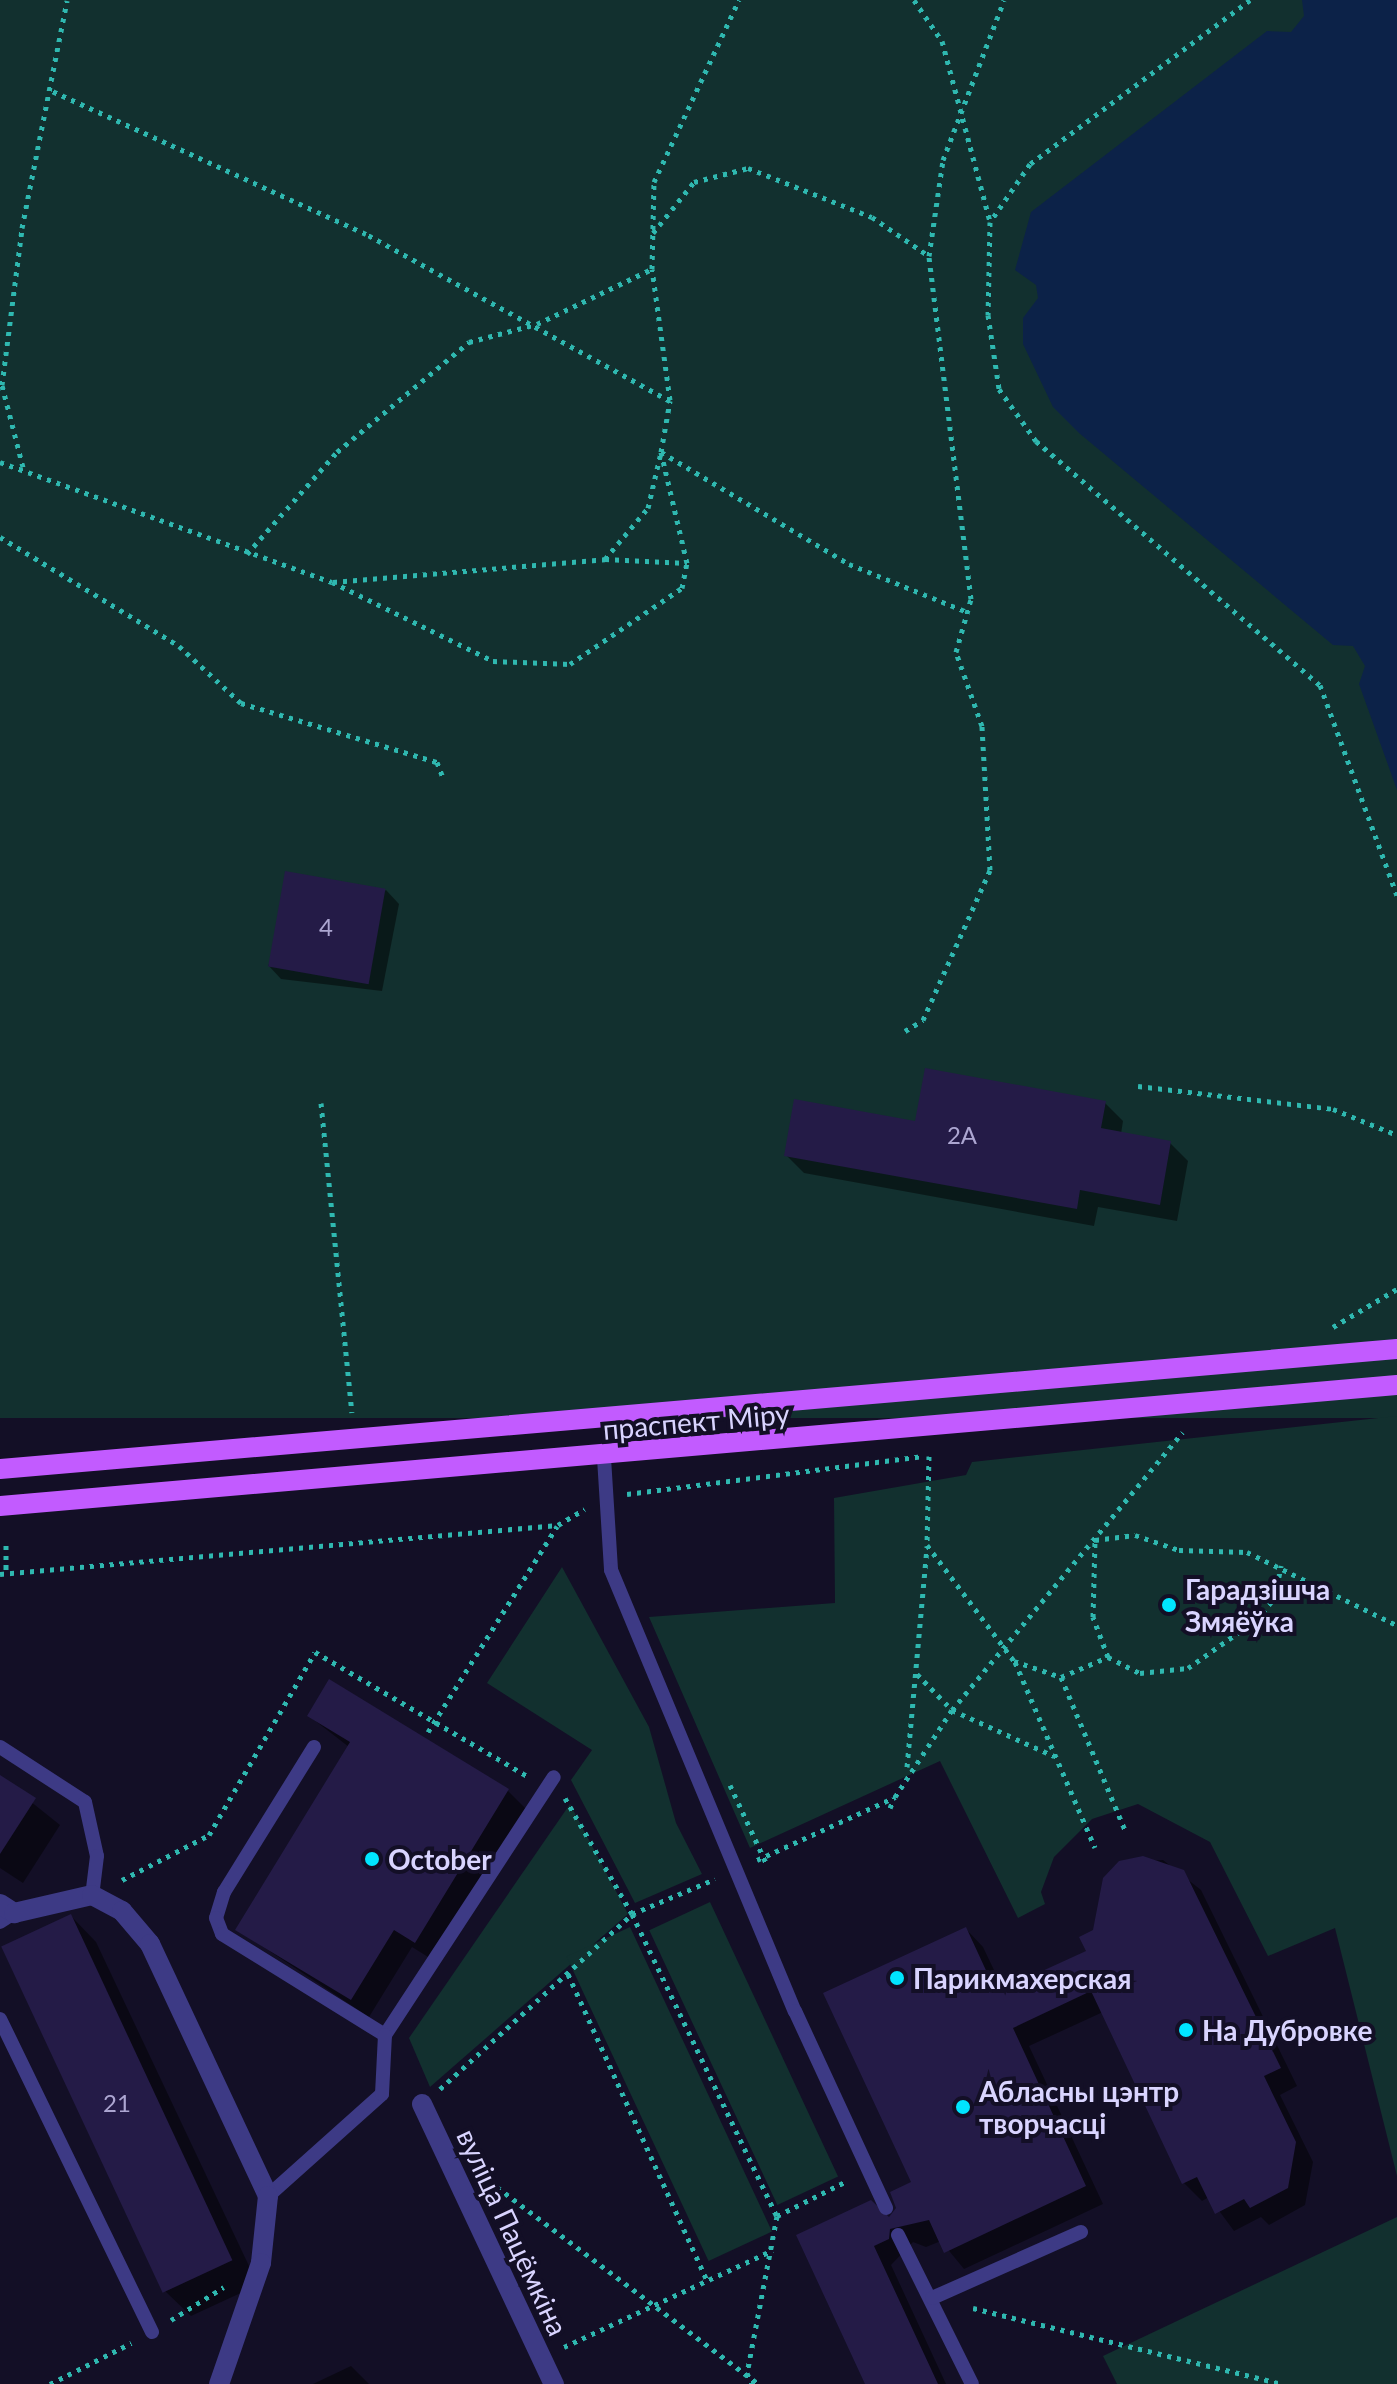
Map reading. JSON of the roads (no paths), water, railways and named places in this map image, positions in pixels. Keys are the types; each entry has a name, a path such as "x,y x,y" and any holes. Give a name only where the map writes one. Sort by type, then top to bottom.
{"main road":[{"name":"праспект Міру","path":"0,1469 1397,1349"},
{"name":"праспект Міру","path":"0,1506 604,1458 1387,1386"}],"street":[{"path":"5,1913 92,1895 122,1911 150,1944 268,2196 261,2263 219,2384"},
{"name":"вуліца Пацёмкіна","path":"422,2104 554,2384"}],"lane":[{"path":"604,1458 611,1570 736,1871 886,2208"},
{"path":"0,1747 85,1802 97,1856 92,1895"},
{"path":"314,1747 224,1892 216,1918 222,1934 385,2035"},
{"path":"268,2196 382,2094 385,2035 554,1777"},
{"path":"0,2019 152,2332"},
{"path":"932,2298 1081,2232"},
{"path":"898,2235 932,2298 972,2384"}],"water":[{"path":"1302,0 1397,0 1397,790 1359,684 1365,666 1353,646 1333,645 1079,433 1053,407 1023,344 1023,318 1038,298 1036,285 1015,270 1031,212 1267,31 1291,32 1304,16"}],"place":[{"name":"Гарадзішча Змяёўка","path":"1169,1605"},
{"name":"October","path":"372,1859"},
{"name":"Парикмахерская","path":"897,1978"},
{"name":"На Дубровке","path":"1186,2030"},
{"name":"Абласны цэнтр творчасці","path":"963,2107"}]}
